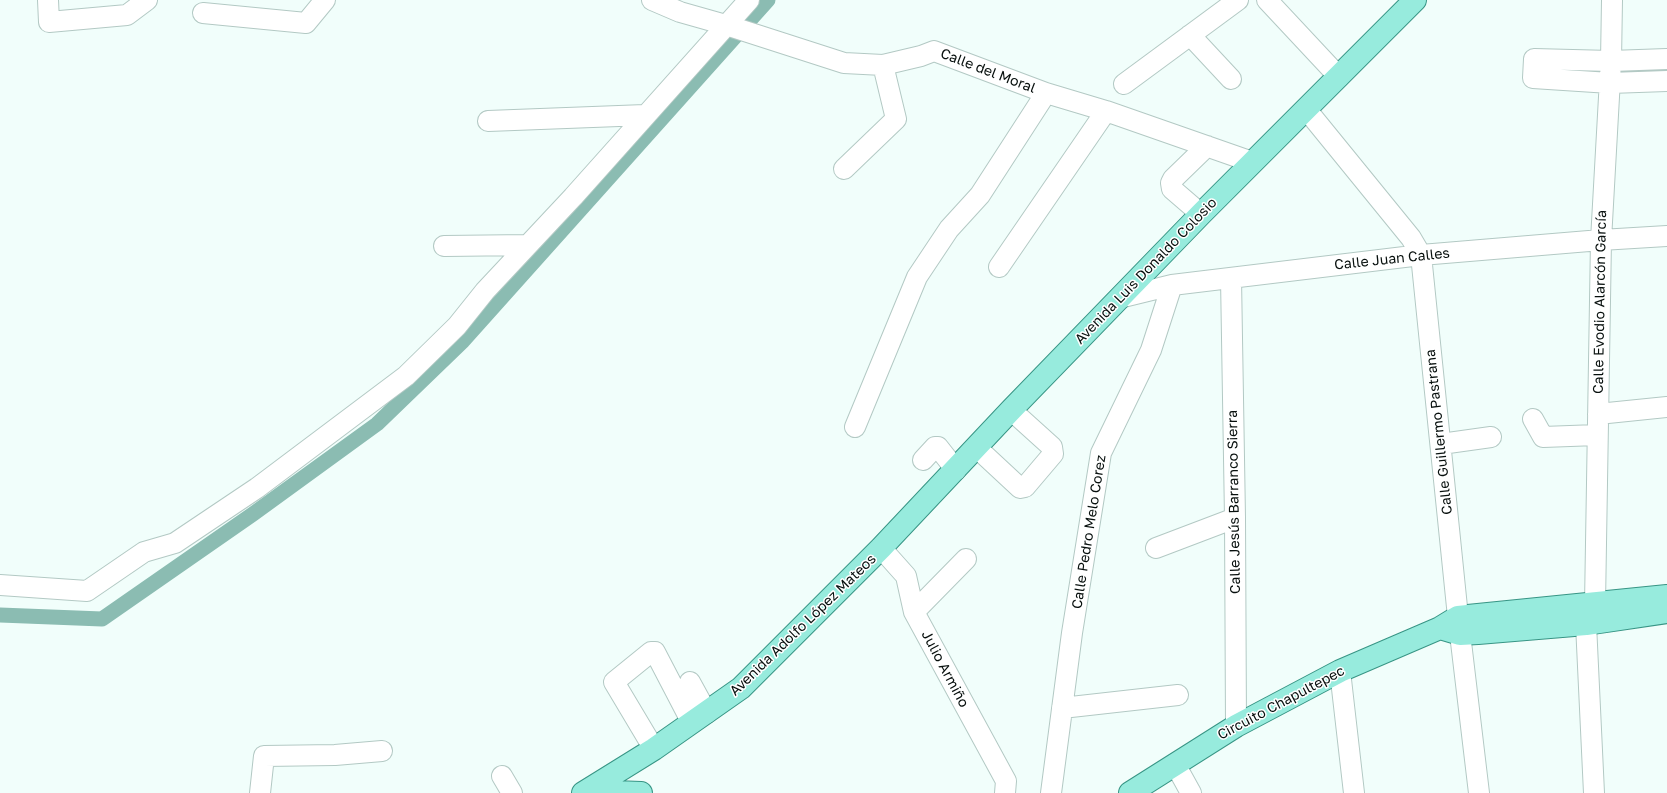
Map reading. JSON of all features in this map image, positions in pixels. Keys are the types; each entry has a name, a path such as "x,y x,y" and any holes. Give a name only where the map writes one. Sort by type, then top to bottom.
{"main road":[{"name":"Avenida Luis Donaldo Colosio","path":"882,548 1011,410 1119,298 1252,162 1415,0"},
{"name":"Avenida Adolfo López Mateos","path":"586,792 654,749 741,688 882,548"},
{"name":"Circuito Chapultepec","path":"1590,614 1667,596"},
{"name":"Circuito Chapultepec","path":"1131,793 1236,726 1340,670 1453,627 1590,614 1667,612"},
{"path":"586,792 641,793"}],"street":[{"path":"48,0 49,22 127,15 147,0"},
{"path":"203,12 306,23 326,0"},
{"name":"Calle del Moral","path":"652,0 680,12 734,27 844,63 883,65 921,56 934,51 1051,95 1101,109 1252,162"},
{"path":"0,585 87,591 144,552 175,544 257,488 406,376 457,326 485,291 645,115 734,27 749,0"},
{"path":"1124,84 1238,0"},
{"path":"1267,0 1339,77"},
{"name":"Calle Evodio Alarcón García","path":"1594,793 1590,614 1598,414 1600,240 1610,83 1612,0"},
{"path":"1190,36 1231,79"},
{"path":"1667,59 1611,61 1533,68 1610,83 1667,81"},
{"path":"844,168 896,119 883,65"},
{"path":"855,426 917,277 949,229 980,195 1051,95"},
{"path":"999,267 1101,109"},
{"name":"Calle Guillermo Pastrana","path":"1306,109 1411,238 1421,255 1441,444 1453,627 1479,793"},
{"path":"488,121 645,115"},
{"path":"1202,214 1172,189 1171,183 1173,179 1207,146"},
{"name":"Calle Juan Calles","path":"1119,298 1172,285 1421,255 1667,236"},
{"path":"444,246 528,245"},
{"name":"Calle Jesús Barranco Sierra","path":"1231,278 1235,518 1236,726"},
{"name":"Calle Pedro Melo Corez","path":"1051,793 1072,633 1100,453 1151,350 1172,285"},
{"path":"1598,414 1667,407"},
{"path":"977,448 1020,488 1025,487 1053,454 1053,450 1052,447 1011,410"},
{"path":"1533,419 1543,437 1597,435"},
{"path":"1441,444 1491,437"},
{"path":"922,460 935,447 938,447 956,470"},
{"path":"1156,548 1235,518"},
{"name":"Julio Armiño","path":"882,548 906,576 914,612 1006,781 1005,793"},
{"path":"914,612 966,559"},
{"path":"654,749 614,682 651,652 655,652 700,718"},
{"path":"1340,670 1354,793"},
{"path":"690,682 700,718"},
{"path":"1062,708 1178,695"},
{"path":"260,793 264,756 336,755 382,751"},
{"path":"1176,764 1191,793"},
{"path":"502,776 512,793"}],"waterway":[{"path":"0,615 102,619 253,514 377,424 463,341 768,0"}]}
